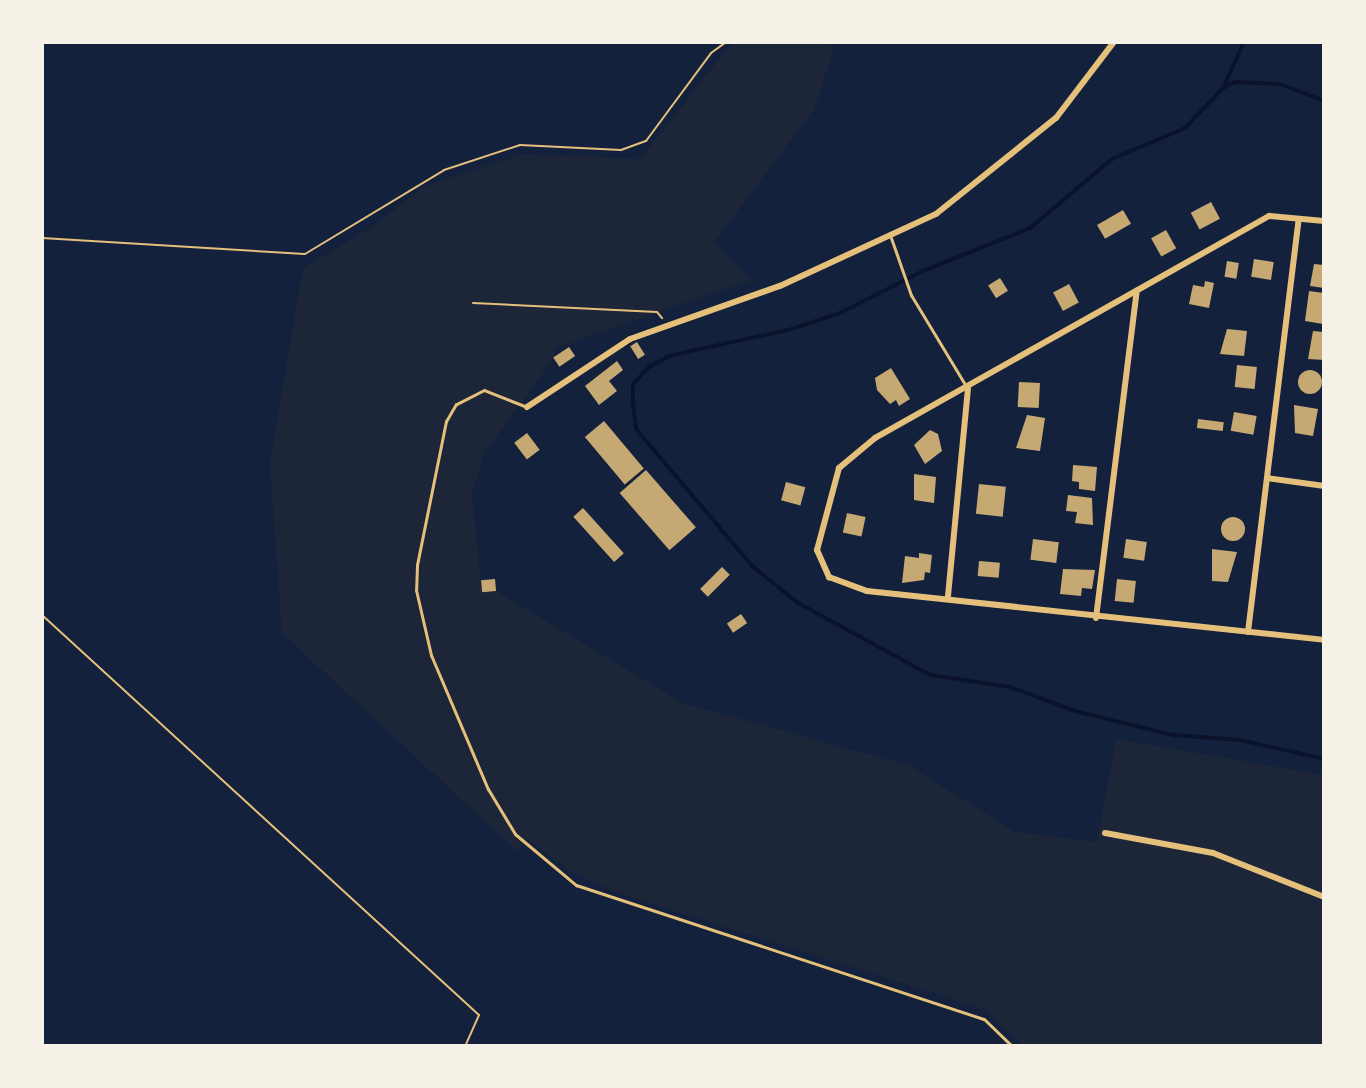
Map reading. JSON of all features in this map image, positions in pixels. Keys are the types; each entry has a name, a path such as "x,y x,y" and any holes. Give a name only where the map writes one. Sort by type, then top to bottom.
{"street":[{"path":"527,407 630,339 780,286 936,214 1056,118 1114,42"},
{"path":"1324,221 1269,216 968,389 875,438 839,468 827,503 818,560 838,583 867,591 948,596 1096,618 1324,640"},
{"path":"1248,632 1299,219"},
{"path":"1096,618 1137,291"},
{"path":"948,596 968,389"},
{"path":"1267,478 1324,486"},
{"path":"1105,833 1213,853 1324,897"}],"lane":[{"path":"890,235 898,268 911,295 968,389"},
{"path":"527,407 484,390 456,404 446,421 417,565 416,590 431,655 488,789 515,834 576,885 984,1019 1012,1046"}],"path":[{"path":"42,238 305,254 444,170 520,145 621,150 646,141 711,53 726,42"},
{"path":"473,303 657,312 668,325"},
{"path":"42,615 479,1015 465,1046"},
{"path":"42,1046 49,1046"}],"shaded area":[{"path":"733,42 835,45 814,109 714,242 751,280 555,348 554,358 485,452 472,492 482,592 496,591 682,703 908,765 1015,832 1097,842 1116,739 1324,775 1324,1046 1023,1046 984,1009 612,891 572,872 527,839 518,852 282,633 270,465 303,268 375,225 423,187 523,154 640,159"}],"building":[{"path":"1211,202 1220,219 1200,230 1191,213"},
{"path":"1123,210 1131,224 1105,239 1097,225"},
{"path":"1166,230 1176,248 1161,257 1151,238"},
{"path":"1254,259 1274,262 1271,280 1251,277"},
{"path":"1227,261 1239,263 1236,279 1224,277"},
{"path":"1314,264 1324,265 1324,288 1310,286"},
{"path":"1000,278 1008,291 996,298 988,285"},
{"path":"1205,281 1214,283 1209,308 1189,304 1193,285 1204,287"},
{"path":"1069,284 1079,303 1063,311 1053,292"},
{"path":"1309,291 1324,293 1323,324 1305,321"},
{"path":"1227,329 1247,331 1244,356 1220,354"},
{"path":"1313,331 1324,332 1324,360 1308,359"},
{"path":"637,342 645,355 638,359 630,346"},
{"path":"569,347 575,356 559,367 553,358"},
{"path":"617,361 623,370 609,381 617,391 599,405 585,386"},
{"path":"1237,365 1257,367 1255,389 1235,387"},
{"path":"891,368 910,399 899,406 896,400 890,404 877,390 875,378"},
{"path":"1310,370 1319,373 1322,382 1319,391 1310,394 1301,391 1298,382 1301,373"},
{"path":"1019,382 1040,383 1039,408 1018,407"},
{"path":"1294,405 1318,409 1313,436 1295,433"},
{"path":"1234,412 1257,416 1253,435 1231,431"},
{"path":"1027,415 1045,418 1040,451 1016,448"},
{"path":"1198,419 1224,422 1223,431 1197,428"},
{"path":"604,421 644,468 625,485 585,437"},
{"path":"930,430 938,434 942,451 925,464 914,445"},
{"path":"527,433 540,450 527,459 514,443"},
{"path":"1073,465 1097,467 1095,491 1079,489 1079,482 1072,481"},
{"path":"646,470 696,527 669,550 620,493"},
{"path":"914,474 936,477 934,503 914,500"},
{"path":"786,482 805,487 800,506 781,500"},
{"path":"979,484 1006,487 1003,517 976,514"},
{"path":"1068,495 1092,498 1093,525 1075,523 1077,512 1066,511"},
{"path":"583,508 624,553 614,562 573,517"},
{"path":"847,513 866,517 861,537 843,533"},
{"path":"1233,517 1241,521 1245,529 1241,537 1233,541 1225,537 1221,529 1225,521"},
{"path":"1033,539 1059,542 1056,563 1030,560"},
{"path":"1126,539 1147,542 1144,561 1123,558"},
{"path":"1212,549 1237,552 1228,582 1212,581"},
{"path":"919,553 932,555 930,573 925,572 924,580 902,583 905,556 919,558"},
{"path":"979,561 1000,563 999,578 978,576"},
{"path":"722,567 730,575 708,597 700,589"},
{"path":"1063,569 1095,570 1092,589 1082,588 1081,596 1060,594"},
{"path":"495,579 496,591 482,592 481,580"},
{"path":"1117,579 1136,581 1134,603 1115,601"},
{"path":"741,614 747,623 733,633 727,624"}],"waterway":[{"path":"1244,42 1223,88 1185,128 1112,159 1030,228 923,271 840,313 788,330 672,355 650,366 633,384 633,404 636,429 752,566 798,603 930,675 1010,687 1075,711 1173,735 1240,740 1324,759"},
{"path":"1223,88 1235,82 1280,84 1324,101"}]}
